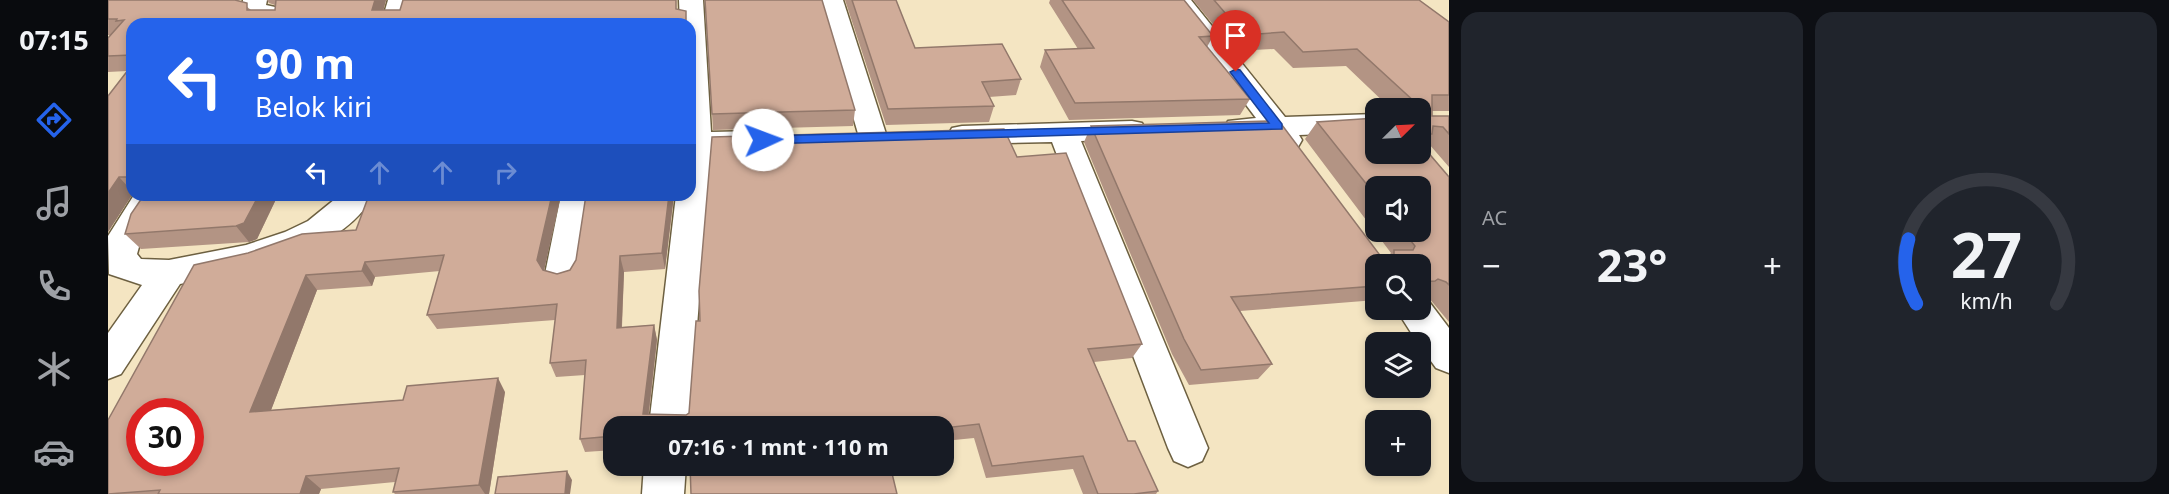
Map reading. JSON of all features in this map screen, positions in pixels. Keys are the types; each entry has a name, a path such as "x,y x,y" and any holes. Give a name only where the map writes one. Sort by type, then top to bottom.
{"street":[{"path":"255,0 254,9 267,12 271,18"},
{"path":"395,18 400,0"},
{"path":"691,0 691,18"},
{"path":"831,0 872,137"},
{"path":"1179,0 1305,163"},
{"path":"1206,128 1365,123"},
{"path":"936,135 1158,129"},
{"path":"1063,132 1188,448"},
{"path":"696,142 779,140"},
{"path":"147,201 124,234 119,249 121,265 138,272 169,273 274,250 334,219 352,201"},
{"path":"562,274 575,201"},
{"path":"670,416 689,201"},
{"path":"108,363 169,273"},
{"path":"1421,320 1449,357"},
{"path":"663,494 664,476"}],"building":[{"path":"108,0 235,0 247,3 247,10 275,10 276,0 375,0 372,10 400,10 403,0 676,0 676,9 686,11 686,18 126,18 126,55 108,56 108,38 124,20 108,19"},
{"path":"705,0 822,0 855,110 712,114"},
{"path":"852,0 896,0 915,48 1002,44 1021,79 982,82 994,106 888,109"},
{"path":"1062,0 1184,0 1213,36 1199,37 1250,99 1075,103 1045,50 1094,48"},
{"path":"1214,0 1419,0 1449,22 1449,95 1432,95 1432,116 1449,116 1449,134 1443,127 1433,126 1431,134 1431,98 1410,98 1357,49 1303,52 1284,32 1244,35"},
{"path":"126,73 126,177 119,177 108,193 108,96"},
{"path":"1365,119 1365,164 1431,164 1431,156 1449,177 1449,285 1438,279 1431,281 1431,254 1394,254 1394,250 1413,250 1415,246 1412,242 1431,242 1431,176 1365,176 1365,182 1317,122"},
{"path":"1268,121 1272,125 1282,125 1365,235 1365,242 1370,242 1379,254 1365,254 1365,287 1231,297 1272,364 1201,370 1184,339 1091,126"},
{"path":"1004,129 1017,157 1066,153 1142,344 1088,349 1128,441 1135,441 1158,491 1098,494 1083,456 992,466 979,424 954,427 954,416 603,416 603,437 580,439 586,360 550,363 557,304 427,315 444,255 365,262 362,271 306,275 250,412 403,400 407,386 498,378 479,485 393,492 399,468 306,476 300,494 158,494 160,490 108,494 108,420 194,265 248,253 302,234 356,230 367,201 551,201 537,260 543,270 557,274 570,270 576,260 585,201 668,201 662,253 620,256 617,328 654,325 643,414 686,415 689,413 696,321 700,321 699,291 712,137"},
{"path":"140,201 256,201 244,223 236,226 125,234 131,214"},
{"path":"567,471 565,494 495,494 498,477"},
{"path":"690,476 893,476 897,494 691,494"}],"route":[{"path":"763,140 1278,127 1236,72"}]}
